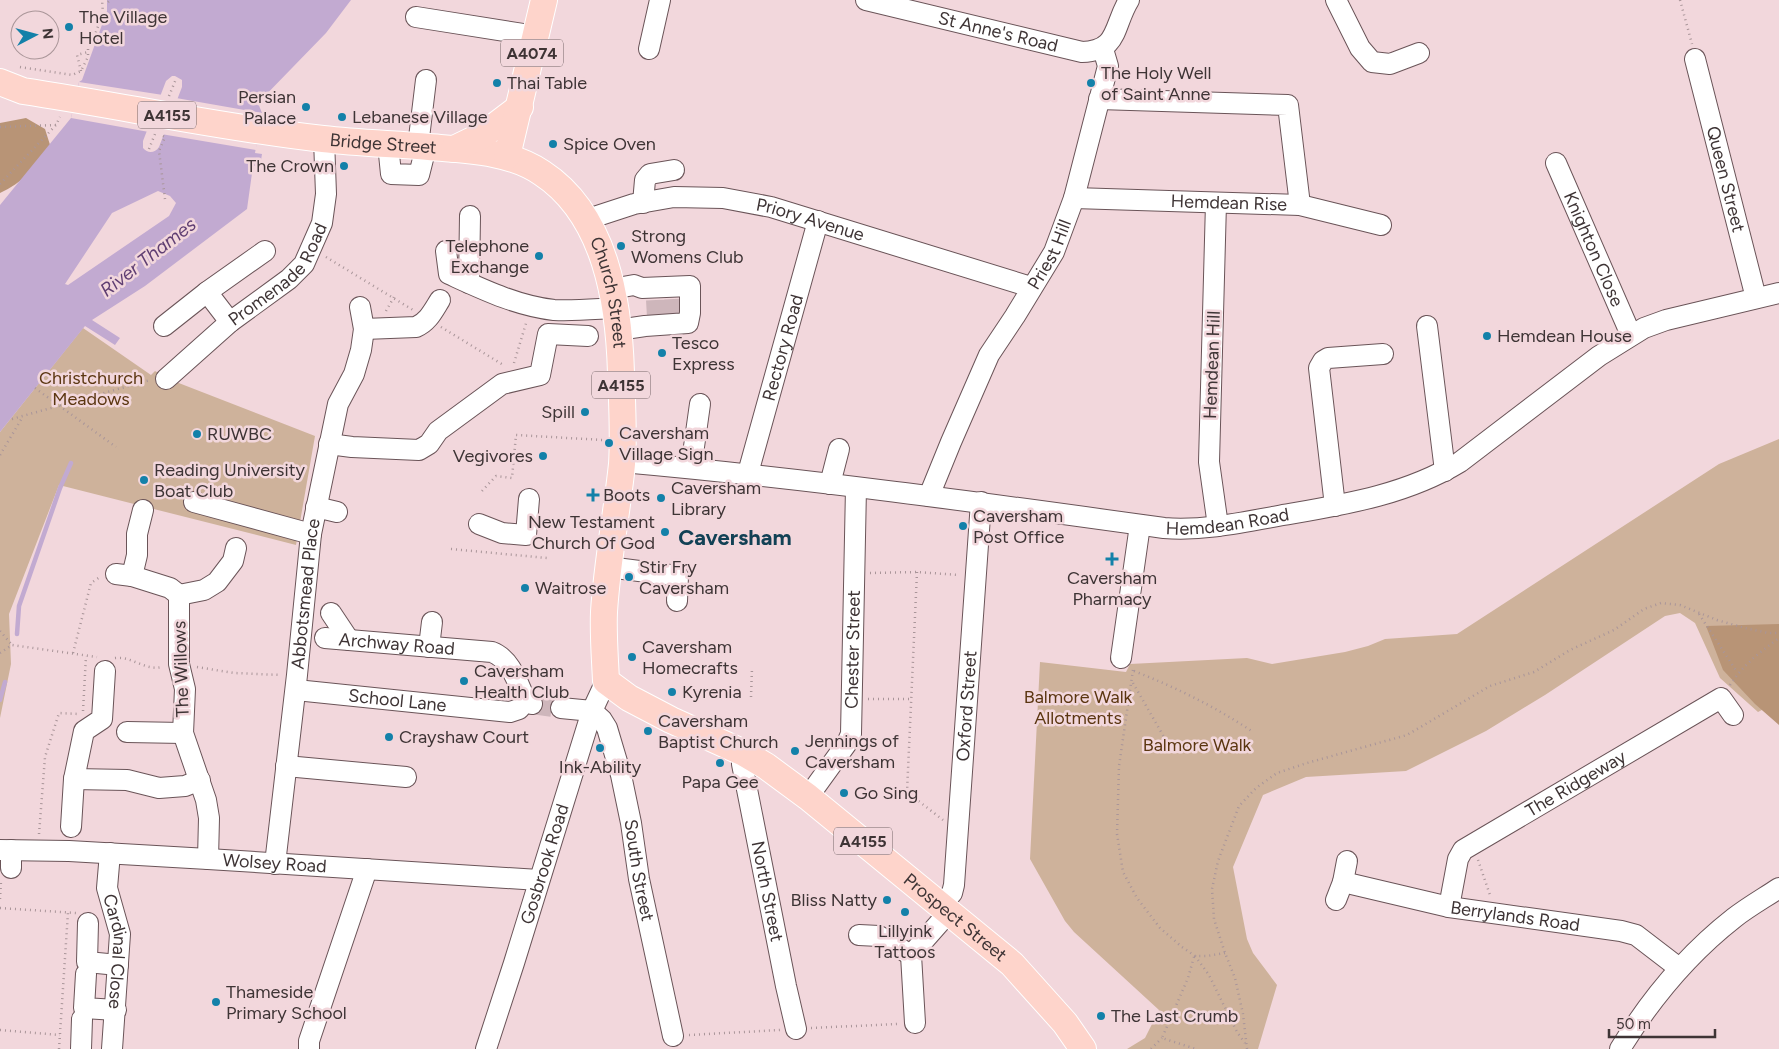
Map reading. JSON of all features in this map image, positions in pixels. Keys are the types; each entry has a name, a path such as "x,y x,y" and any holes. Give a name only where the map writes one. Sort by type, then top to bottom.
{"main road":[{"name":"A4074","path":"507,156 544,0"},
{"name":"A4155","path":"11,84 68,108"},
{"path":"454,149 483,135 520,106"},
{"name":"Bridge Street","path":"68,108 324,139 422,146 507,156"},
{"name":"Church Street","path":"507,156 543,173 556,183 572,200 585,220 603,257 615,309 621,373 622,451 604,614 606,681"},
{"name":"Prospect Street","path":"606,681 629,698 671,720 744,753 766,766 808,797 1012,964 1065,1023 1083,1049"}],"street":[{"path":"649,49 660,0"},
{"name":"St Anne's Road","path":"866,0 914,5 1082,52 1093,52 1103,49"},
{"path":"1103,49 1113,37 1122,11 1129,0"},
{"path":"1336,0 1360,48 1372,62 1390,64 1420,53"},
{"path":"416,16 536,36"},
{"name":"Priest Hill","path":"929,496 989,354 1054,252 1074,198 1108,66 1103,49"},
{"name":"Queen Street","path":"1696,59 1756,298"},
{"path":"422,146 426,80"},
{"path":"1099,100 1288,105 1300,204"},
{"name":"Promenade Road","path":"166,378 230,322 289,280 304,264 322,223 326,194 324,139"},
{"name":"Knighton Close","path":"1556,163 1631,335"},
{"path":"644,203 645,180 650,174 674,170"},
{"name":"Priory Avenue","path":"585,220 644,203 674,197 723,198 771,207 1032,287"},
{"name":"Hemdean Rise","path":"1074,198 1300,204 1381,225"},
{"name":"Hemdean Hill","path":"1216,203 1209,462 1218,526"},
{"path":"469,283 470,216"},
{"name":"Rectory Road","path":"748,473 818,222"},
{"path":"164,326 206,292 265,251"},
{"path":"446,251 449,274 487,291 531,306 554,310 615,309 658,307 634,285 615,309"},
{"path":"206,292 230,322"},
{"name":"Hemdean Road","path":"622,451 690,468 748,473 980,502 1140,525 1181,530 1218,526 1335,506 1386,495 1406,488 1445,471 1460,462 1599,356 1644,328 1666,320 1779,293"},
{"path":"364,330 416,327 423,324 440,300"},
{"name":"Abbotsmead Place","path":"275,864 296,690 311,534 338,404 354,374 361,350 364,330 360,306"},
{"path":"1427,326 1445,471"},
{"path":"329,444 418,450 428,444 438,431 502,384 540,374 548,334 588,336"},
{"path":"1335,506 1319,368 1323,361 1328,358 1382,354"},
{"path":"690,468 700,404"},
{"path":"830,484 839,449"},
{"name":"Chester Street","path":"808,797 848,743 852,734 856,488"},
{"path":"479,524 502,533 526,535 529,499"},
{"path":"194,502 311,534"},
{"name":"Oxford Street","path":"911,955 945,908 954,885 980,502"},
{"path":"316,507 337,512"},
{"path":"144,510 137,534 137,555 124,575 170,588 179,595"},
{"path":"1128,664 1140,525"},
{"name":"The Willows","path":"208,859 209,818 206,800 183,733 185,689 179,664 179,595 204,590 217,582 233,561 236,548"},
{"path":"608,567 678,576 677,601"},
{"path":"331,613 349,640"},
{"path":"429,646 432,622"},
{"name":"Archway Road","path":"325,638 492,652 501,656 507,663 529,703"},
{"path":"71,827 74,779 84,731 102,719 105,671"},
{"name":"Gosbrook Road","path":"486,1049 592,710 606,681"},
{"name":"School Lane","path":"296,690 510,712 529,703"},
{"path":"1721,698 1733,715"},
{"name":"The Ridgeway","path":"1449,907 1458,858 1463,850 1721,698"},
{"path":"562,708 592,710"},
{"name":"South Street","path":"592,710 607,728 621,775 631,822 639,880 673,1036"},
{"path":"127,732 183,733"},
{"name":"North Street","path":"744,753 742,764 796,1029"},
{"path":"286,766 406,777"},
{"path":"74,779 127,780 159,788 185,786 200,780"},
{"name":"Wolsey Road","path":"6,860 37,850 539,880"},
{"name":"Cardinal Close","path":"110,853 107,888 120,934 112,1049"},
{"name":"Berrylands Road","path":"1347,861 1340,891 1621,931 1636,935 1679,968"},
{"path":"309,1049 309,1041 367,869"},
{"path":"1620,1049 1633,1027 1679,968 1734,918 1779,888"},
{"path":"85,918 87,962 118,964"},
{"path":"859,935 879,936 911,955 907,1023"},
{"path":"86,974 84,1008 116,1010"},
{"path":"81,1049 82,1019"}],"path":[{"path":"11,84 72,75 81,71 88,57 88,46 93,40 103,13 102,0"},
{"path":"1680,0 1696,59"},
{"path":"81,71 77,55 88,52"},
{"path":"167,102 176,79"},
{"path":"0,184 56,125 68,108"},
{"path":"0,127 56,125"},
{"path":"149,149 154,134"},
{"path":"165,137 159,151 165,199"},
{"path":"12,420 149,380 166,378"},
{"path":"36,388 116,447"},
{"path":"0,455 23,417"},
{"path":"482,491 496,476 512,478 516,435 622,451"},
{"path":"451,549 547,558"},
{"path":"854,573 917,572 976,576"},
{"path":"917,572 907,792 958,832"},
{"path":"73,653 91,583 99,577 124,575"},
{"path":"1247,1047 1244,1014 1235,978 1214,919 1212,889 1218,861 1239,806 1256,788 1277,773 1307,762 1407,735 1490,686 1534,672 1570,650 1614,630 1644,609 1661,604 1680,605 1745,628 1768,633 1779,633"},
{"path":"1699,613 1738,672"},
{"path":"0,631 12,645"},
{"path":"1721,698 1738,672 1779,638"},
{"path":"0,653 12,645 29,647"},
{"path":"37,850 44,757 59,713 82,714 86,656"},
{"path":"1128,664 1132,682 1172,751"},
{"path":"1128,664 1213,706 1253,732"},
{"path":"751,697 752,668"},
{"path":"1132,682 1119,766 1117,834 1123,872 1137,898 1160,928 1195,956 1209,975 1237,1032 1247,1047"},
{"path":"852,699 911,699"},
{"path":"1473,845 1497,914"},
{"path":"0,899 6,860"},
{"path":"0,908 68,912 85,918"},
{"path":"59,1049 68,912"},
{"path":"1195,956 1225,953"},
{"path":"1151,1049 1162,1038 1188,978 1195,956"},
{"path":"673,1036 907,1023"},
{"path":"0,1030 60,1036"},
{"path":"1162,1038 1196,1049"}],"green space":[{"name":"Christchurch Meadows","path":"83,328 151,375 155,371 171,380 315,436 296,545 59,485 9,614 11,664 0,718 0,432"},
{"name":"Balmore Walk","path":"1779,439 1779,701 1758,712 1720,678 1695,623 1680,613 1665,616 1545,695 1486,731 1406,771 1306,777 1263,795 1233,867 1247,939 1253,953 1277,985 1258,1049 1127,1049 1145,1038 1159,1010 1074,932 1065,921 1030,859 1040,662 1126,672 1130,664 1247,658 1272,664 1345,652 1385,639 1457,634 1719,464"}],"shaded area":[{"path":"26,118 45,129 51,148 28,174 0,193 0,123"},
{"path":"1779,624 1779,725 1755,704 1723,670 1706,626"}],"water":[{"name":"River Thames","path":"107,0 351,0 326,33 258,103 262,113 255,153 262,154 260,166 253,166 247,209 145,286 92,320 120,338 115,345 85,326 0,432 0,205 71,118 79,82 82,80 107,11","holes":["172,76 182,80 182,87 159,147 156,151 149,152 143,148 143,141 166,81","158,191 170,196 176,203 169,216 68,285 65,284 112,213"]}],"pier":[{"path":"79,82 163,95 149,132 71,118"},
{"path":"176,98 262,113 256,150 161,134"}],"waterway":[{"path":"17,634 19,606 60,488 71,463"},
{"path":"0,700 5,682"}],"tunnel":[{"path":"674,299 675,316"},
{"path":"656,300 657,317"},
{"path":"532,704 561,708"}],"place":[{"name":"The Village Hotel","path":"69,27"},
{"name":"Thai Table","path":"497,83"},
{"name":"The Holy Well of Saint Anne","path":"1091,83"},
{"name":"Persian Palace","path":"306,107"},
{"name":"Lebanese Village","path":"342,117"},
{"name":"Spice Oven","path":"553,144"},
{"name":"The Crown","path":"344,166"},
{"name":"Strong Womens Club","path":"621,246"},
{"name":"Telephone Exchange","path":"539,256"},
{"name":"Hemdean House","path":"1487,336"},
{"name":"Tesco Express","path":"662,353"},
{"name":"Spill","path":"585,412"},
{"name":"RUWBC","path":"197,434"},
{"name":"Caversham Village Sign","path":"609,443"},
{"name":"Vegivores","path":"543,456"},
{"name":"Reading University Boat Club","path":"144,480"},
{"name":"Boots","path":"593,495"},
{"name":"Caversham Library","path":"661,498"},
{"name":"Caversham Post Office","path":"963,526"},
{"name":"New Testament Church Of God","path":"665,532"},
{"name":"Caversham Pharmacy","path":"1112,559"},
{"name":"Stir Fry Caversham","path":"629,577"},
{"name":"Waitrose","path":"525,588"},
{"name":"Caversham Homecrafts","path":"632,657"},
{"name":"Caversham Health Club","path":"464,681"},
{"name":"Kyrenia","path":"672,692"},
{"name":"Caversham Baptist Church","path":"648,731"},
{"name":"Crayshaw Court","path":"389,737"},
{"name":"Ink-Ability","path":"600,748"},
{"name":"Jennings of Caversham","path":"795,751"},
{"name":"Papa Gee","path":"720,763"},
{"name":"Go Sing","path":"844,793"},
{"name":"Bliss Natty","path":"887,900"},
{"name":"Lillyink Tattoos","path":"905,912"},
{"name":"Thameside Primary School","path":"216,1002"},
{"name":"The Last Crumb","path":"1101,1016"}],"district":[{"name":"Caversham","path":"735,537"}],"park label":[{"name":"Balmore Walk Allotments","path":"1078,708"}]}
